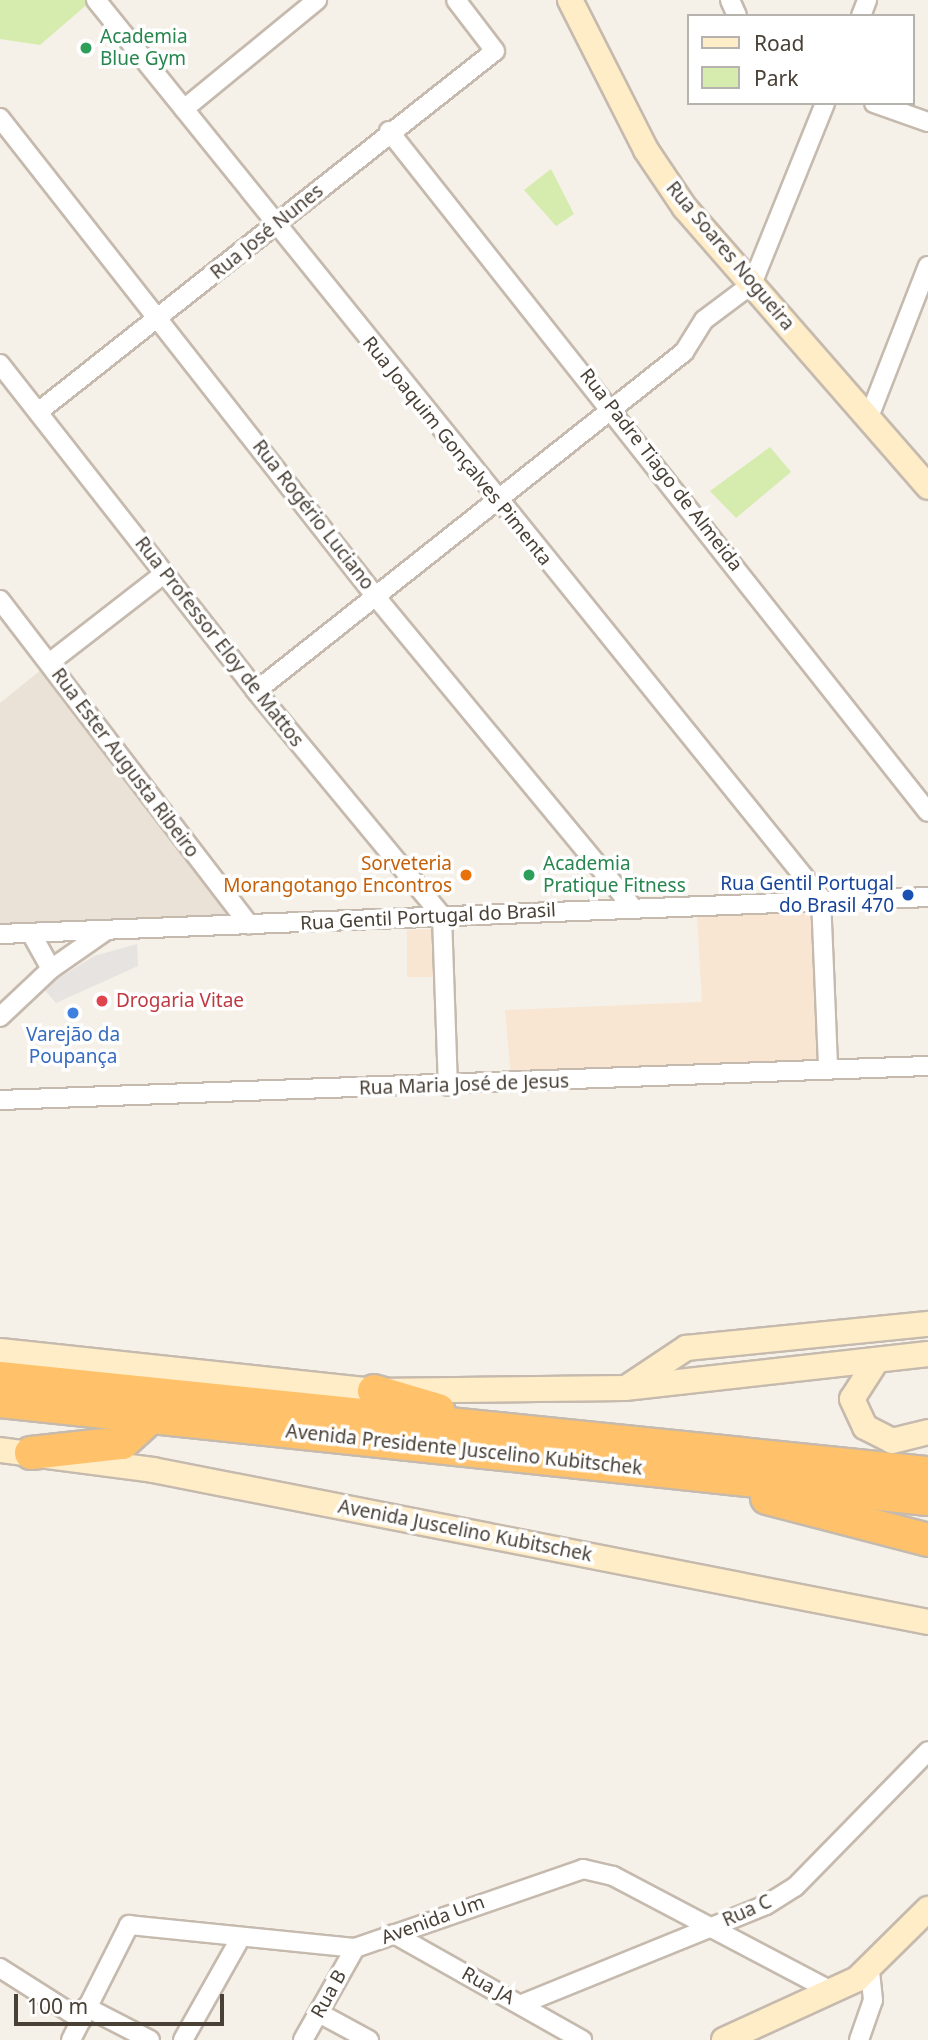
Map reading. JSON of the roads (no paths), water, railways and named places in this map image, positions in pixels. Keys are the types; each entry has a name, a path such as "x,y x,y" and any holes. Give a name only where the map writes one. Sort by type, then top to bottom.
{"highway":[{"name":"Avenida Presidente Juscelino Kubitschek","path":"0,1378 493,1426 928,1473"},
{"path":"374,1391 493,1426"},
{"name":"Avenida Presidente Juscelino Kubitschek","path":"0,1401 928,1499"},
{"path":"31,1453 126,1455 151,1417"},
{"path":"677,1473 928,1540"}],"street":[{"name":"Rua Joaquim Gonçalves Pimenta","path":"96,0 494,499 821,898"},
{"path":"184,109 317,0"},
{"name":"Rua José Nunes","path":"38,412 277,226 389,131 495,51 456,0"},
{"name":"Rua Soares Nogueira","path":"570,0 646,150 685,208 928,487"},
{"path":"256,691 376,597 494,499 684,352 704,320 752,284 824,105"},
{"path":"880,105 928,122"},
{"name":"Rua Rogério Luciano","path":"0,118 376,597 632,907"},
{"name":"Rua Padre Tiago de Almeida","path":"389,131 613,407 928,812"},
{"path":"869,417 928,266"},
{"name":"Rua Professor Eloy de Mattos","path":"0,364 256,691 442,916"},
{"path":"49,663 165,573"},
{"name":"Rua Ester Augusta Ribeiro","path":"0,600 249,925"},
{"name":"Rua Gentil Portugal do Brasil","path":"0,934 104,932 821,898 928,897"},
{"path":"821,898 828,1068"},
{"path":"442,916 448,1086"},
{"path":"0,1017 51,969 104,932"},
{"path":"31,933 51,969"},
{"name":"Rua Maria José de Jesus","path":"0,1100 448,1086 828,1068 928,1066"},
{"path":"625,1388 686,1348 928,1324"},
{"path":"0,1351 374,1391 625,1388 927,1353"},
{"path":"877,1360 852,1399 865,1427 892,1441 928,1432"},
{"path":"0,1450 31,1453"},
{"name":"Avenida Juscelino Kubitschek","path":"126,1455 928,1622"},
{"name":"Rua C","path":"522,2004 714,1926 795,1887 928,1751"},
{"name":"Avenida Um","path":"71,2040 128,1925 240,1939 355,1948 583,1870 599,1870 714,1926 833,1992"},
{"path":"724,2040 754,2034 870,1970 928,1909"},
{"name":"Rua JA","path":"394,1934 582,2040"},
{"path":"183,2040 240,1939"},
{"name":"Rua B","path":"303,2040 355,1948"},
{"path":"859,2040 874,1992 870,1970"},
{"path":"6,1973 84,2014 150,2040"},
{"path":"318,2013 369,2040"}],"place":[{"name":"Academia Blue Gym","path":"86,48"},
{"name":"Sorveteria Morangotango Encontros","path":"466,875"},
{"name":"Academia Pratique Fitness","path":"529,875"},
{"name":"Rua Gentil Portugal do Brasil 470","path":"908,895"},
{"name":"Drogaria Vitae","path":"102,1001"},
{"name":"Varejão da Poupança","path":"73,1013"}]}
